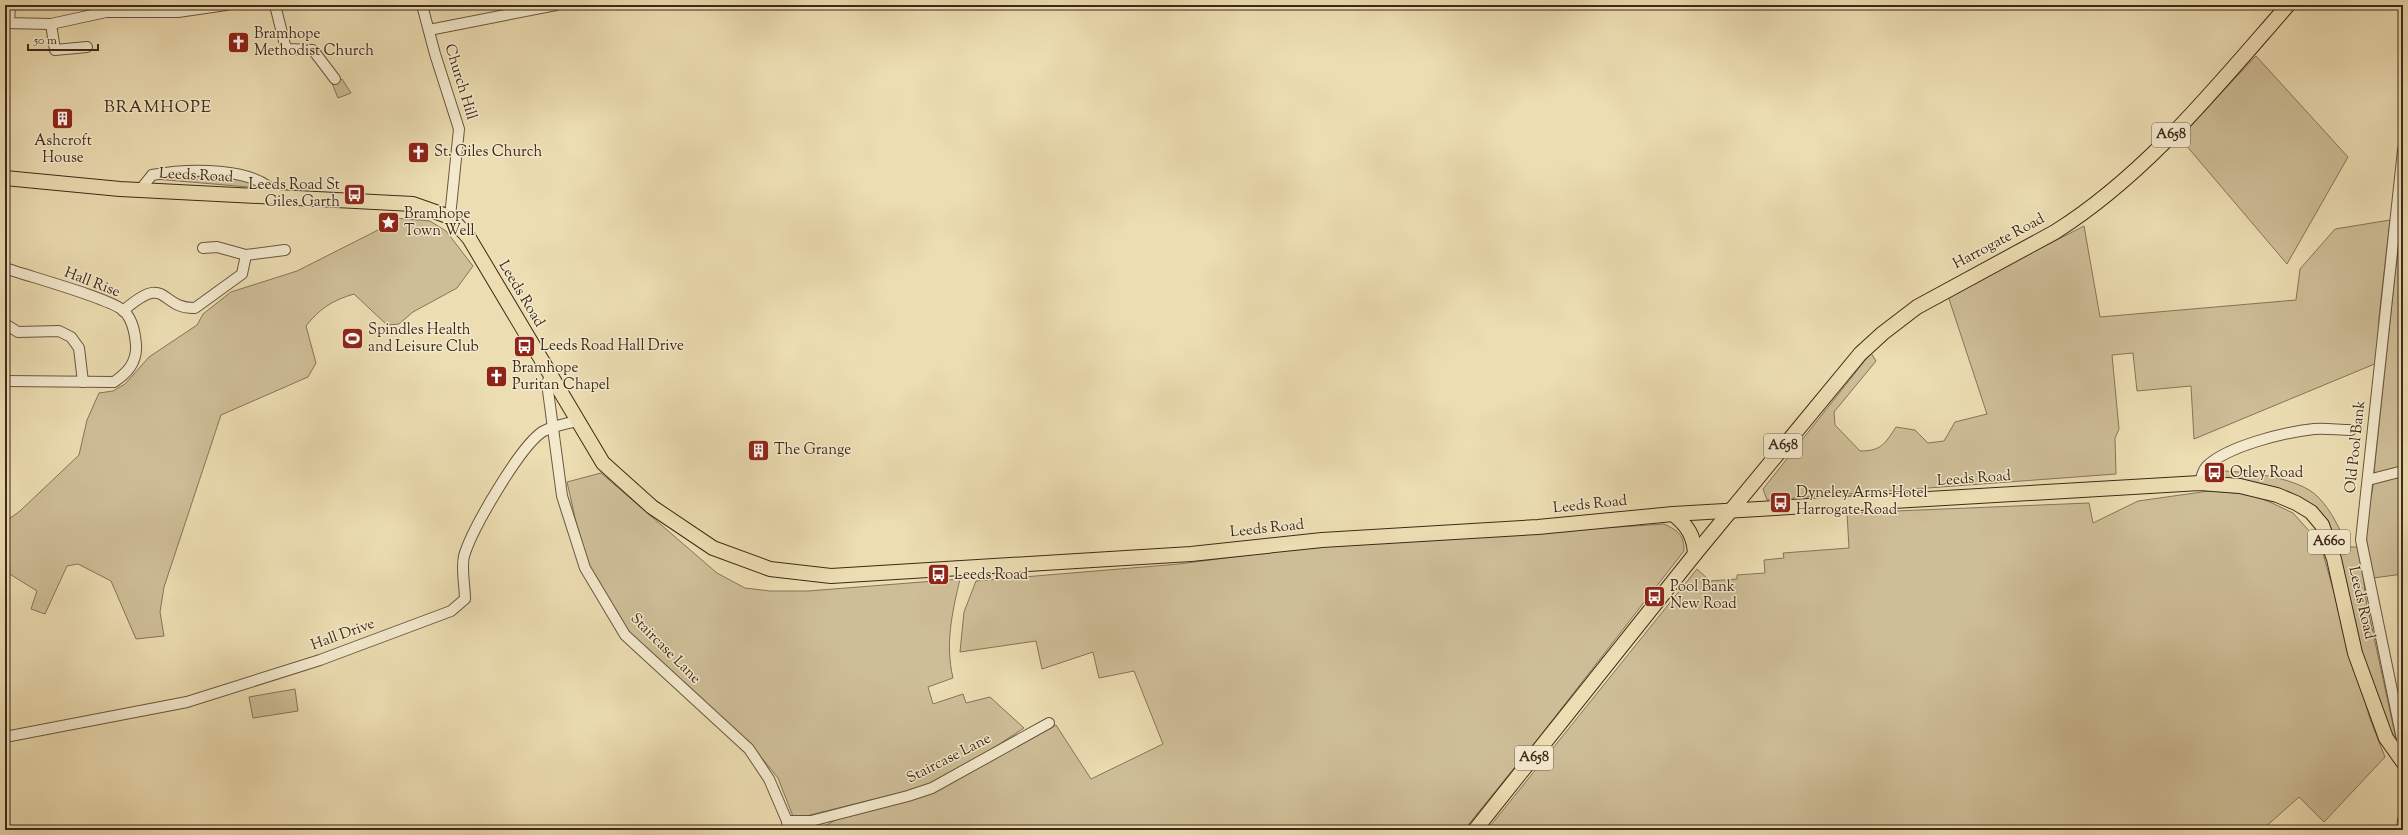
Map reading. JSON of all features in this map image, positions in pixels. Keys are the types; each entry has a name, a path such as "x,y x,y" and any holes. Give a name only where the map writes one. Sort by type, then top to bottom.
{"highway":[{"name":"Harrogate Road","path":"1730,511 1836,381 1882,333 1917,307 2035,244 2081,215 2128,176 2172,135 2288,5"},
{"name":"Leeds Road","path":"5,178 140,190 413,204 450,216 469,238 603,463 652,507 694,537 730,556 770,569 832,576 1191,554 1322,540 1538,527 1673,514 2200,483 2240,486 2278,495 2311,512 2322,524 2334,558 2355,653 2386,738 2396,755 2403,762"},
{"name":"A658","path":"1475,830 1730,511"},
{"path":"1673,514 1690,530 1694,540 1695,554"}],"street":[{"path":"10,5 7,23 51,24 106,12 178,12 226,5"},
{"path":"275,5 285,45 288,49 313,50 335,79"},
{"name":"Church Hill","path":"422,5 459,130 450,216"},
{"path":"429,30 556,5"},
{"path":"51,24 54,50 87,47"},
{"name":"Old Pool Bank","path":"2403,150 2361,540 2403,744"},
{"path":"140,190 152,175 212,171 258,179 274,189 278,197"},
{"path":"203,248 217,247 246,255 285,250"},
{"path":"123,311 138,298 155,292 163,294 181,307 194,308 242,274 246,255"},
{"name":"Hall Rise","path":"5,268 101,300 123,311 135,329 136,349 134,361 127,373 114,382 5,380"},
{"path":"5,324 18,332 59,331 71,337 79,348 83,382"},
{"name":"Staircase Lane","path":"550,376 546,383 562,496 585,568 605,604 625,635 749,749 770,779 788,826 908,796 932,788 1049,723"},
{"name":"Hall Drive","path":"5,737 187,702 320,660 451,611 465,600 464,557 485,512 513,464 530,443 542,432 577,421"},
{"path":"2200,483 2205,468 2222,455 2284,435 2315,429 2351,430"},
{"path":"2368,480 2403,471"},
{"path":"2402,830 2403,820"}],"shaded area":[{"path":"2256,56 2348,157 2287,264 2179,137"},
{"path":"342,79 351,93 338,98 332,83"},
{"path":"210,176 248,181 260,188 155,179"},
{"path":"2403,199 2403,466 2377,473 2374,472"},
{"path":"384,217 430,221 446,231 473,266 457,288 413,312 399,324 387,325 354,294 333,302 321,310 306,326 316,363 308,377 221,415 164,587 160,612 164,636 136,639 111,581 78,564 67,566 45,614 31,609 37,591 5,571 5,522 20,511 79,455 87,420 99,393 113,391 125,384 149,357 197,325 203,314 231,292 297,271 384,227"},
{"path":"2390,220 2379,317 2377,363 2194,439 2191,386 2137,391 2133,353 2112,355 2119,429 2115,438 2116,474 1767,500 1763,489 1871,353 1876,361 1834,412 1835,425 1860,451 1878,448 1889,438 1896,427 1915,430 1928,443 1944,441 1955,422 1987,414 1948,296 2084,226 2100,317 2296,300 2300,269 2335,229"},
{"path":"2224,471 2274,477 2310,490 2323,502 2327,508 2348,547 2358,547 2361,558 2366,600 2396,739 2392,740 2310,504 2224,480"},
{"path":"601,473 717,573 745,588 770,591 808,591 960,579 950,628 950,653 953,678 928,687 933,704 963,694 966,703 990,697 1024,728 961,769 923,787 794,819 778,778 757,752 690,687 631,639 585,562 567,482"},
{"path":"2403,475 2403,574 2373,578 2365,530 2374,481"},
{"path":"2209,491 2250,494 2272,503 2293,513 2320,543 2370,719 2385,757 2324,822 2299,797 2262,830 1487,830 1697,569 1710,581 1737,579 1737,575 1765,573 1764,560 1784,558 1783,553 1849,548 1847,513 2089,503 2093,523 2138,501"},
{"path":"1664,524 1680,534 1683,541 1684,551 1540,736 1464,830 817,830 847,814 920,797 1056,725 1091,779 1163,744 1134,671 1099,678 1093,652 1042,669 1036,641 960,652 964,612 976,581 1179,564 1310,547"},
{"path":"295,689 298,711 253,718 249,697"}],"place":[{"name":"Bramhope Methodist Church","path":"238,43"},
{"name":"Ashcroft House","path":"63,118"},
{"name":"St. Giles Church","path":"419,152"},
{"name":"Leeds Road St Giles Garth","path":"355,194"},
{"name":"Bramhope Town Well","path":"389,223"},
{"name":"Spindles Health and Leisure Club","path":"353,339"},
{"name":"Leeds Road Hall Drive","path":"524,346"},
{"name":"Bramhope Puritan Chapel","path":"497,377"},
{"name":"The Grange","path":"758,450"},
{"name":"Otley Road","path":"2215,473"},
{"name":"Dyneley Arms Hotel Harrogate Road","path":"1780,502"},
{"name":"Leeds Road","path":"939,575"},
{"name":"Pool Bank New Road","path":"1655,596"}],"district":[{"name":"BRAMHOPE","path":"158,108"}]}
